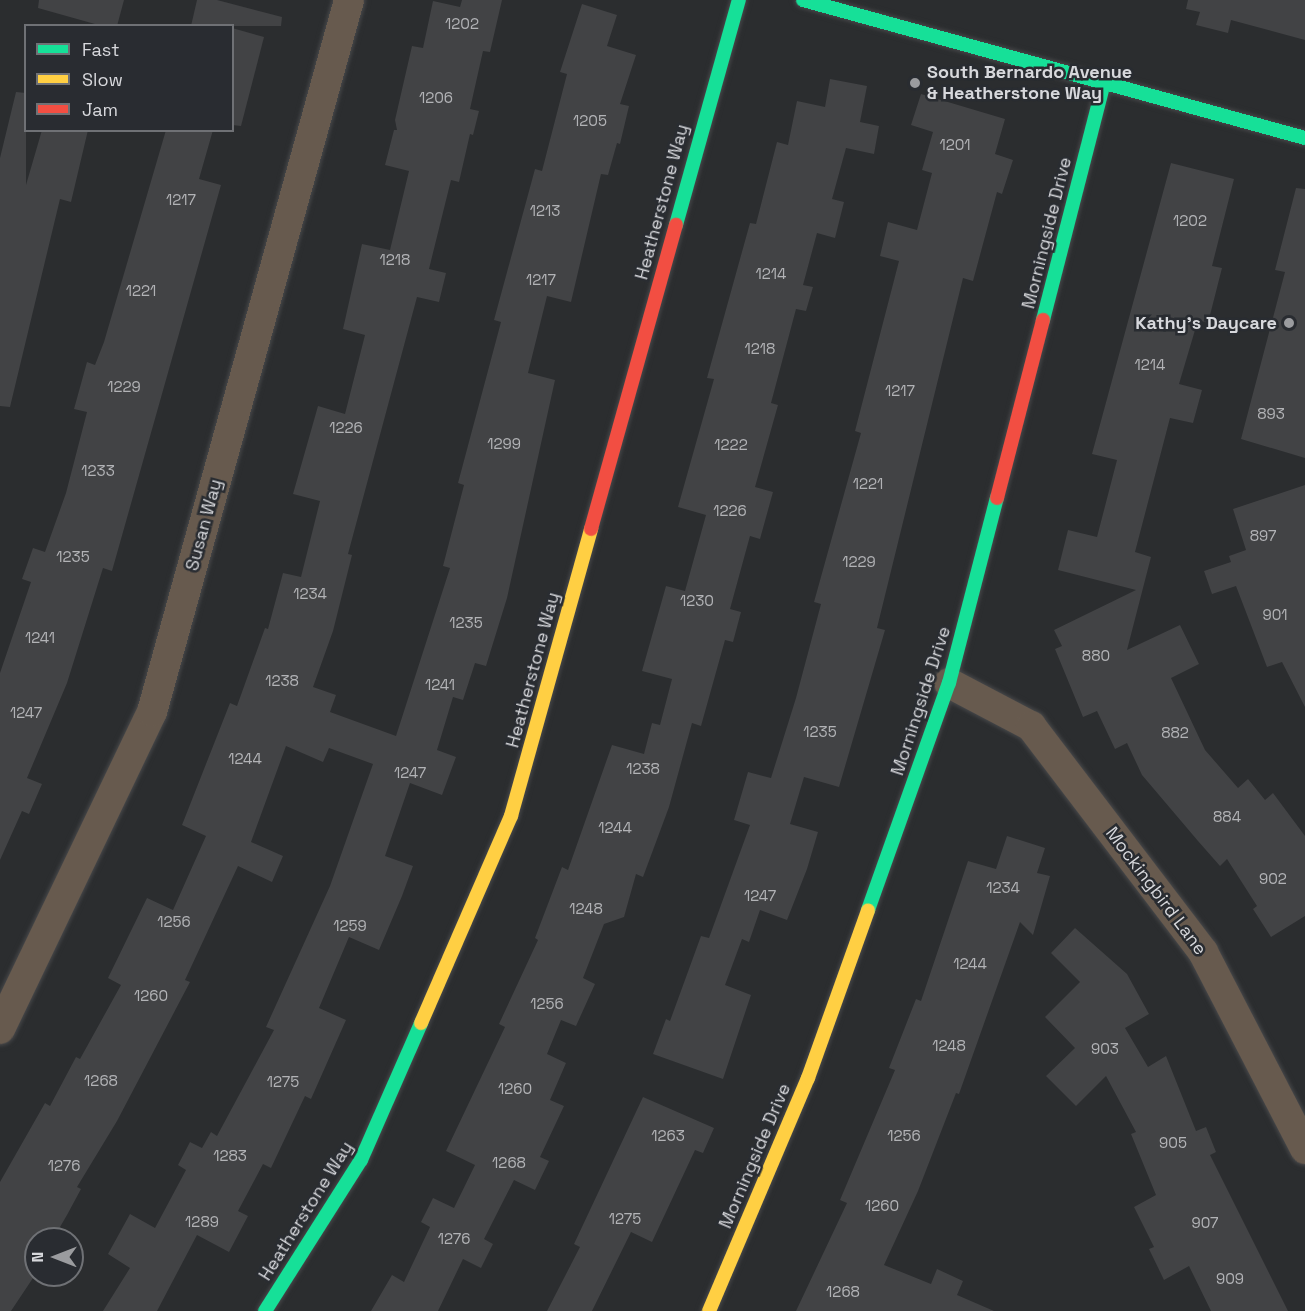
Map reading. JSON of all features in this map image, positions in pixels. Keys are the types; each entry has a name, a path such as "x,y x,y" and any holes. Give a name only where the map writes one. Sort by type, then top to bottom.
{"street":[{"name":"Susan Way","path":"0,1029 152,712 349,0"},
{"name":"Heatherstone Way","path":"265,1311 361,1160 511,816 739,0"},
{"path":"803,0 1305,138"},
{"name":"Morningside Drive","path":"709,1311 808,1078 950,683 1104,82"},
{"name":"Mockingbird Lane","path":"950,683 1031,726 1203,952 1305,1149"}],"building":[{"path":"39,0 124,0 118,24 95,24 38,8"},
{"path":"197,0 217,0 282,17 281,26 191,24"},
{"path":"462,0 502,0 490,52 483,51 470,109 479,111 473,135 470,134 459,182 451,180 429,269 446,273 439,302 417,297 348,554 352,555 333,631 313,687 336,695 330,712 396,736 450,568 443,566 464,485 458,483 501,322 494,320 535,169 542,171 567,74 560,72 582,4 617,15 607,46 636,55 620,104 629,106 620,144 617,143 608,175 601,174 571,302 547,296 528,373 555,380 507,598 486,666 475,663 463,700 453,697 437,750 456,757 442,795 410,783 385,856 413,866 402,896 379,950 349,937 319,1008 346,1020 311,1099 305,1096 271,1168 263,1164 238,1211 248,1216 229,1252 197,1235 157,1311 103,1311 130,1268 108,1254 130,1214 155,1228 186,1170 178,1165 190,1142 202,1148 211,1132 217,1136 274,1030 266,1027 330,886 373,764 329,748 323,762 286,746 251,842 283,856 272,882 238,866 185,980 190,982 117,1121 77,1187 81,1189 60,1227 24,1227 24,1287 27,1287 11,1311 0,1311 0,1182 45,1103 50,1106 76,1057 80,1059 121,985 108,978 147,898 173,910 206,836 182,825 230,703 237,706 265,628 268,629 283,573 301,577 320,501 293,494 318,406 345,414 365,335 343,329 362,244 390,250 409,171 385,165 394,130 397,130 395,120 412,46 423,48 433,1 460,7"},
{"path":"1188,0 1305,0 1305,40 1231,20 1228,33 1196,25 1200,12 1186,9"},
{"path":"234,29 264,37 241,126 234,125"},
{"path":"830,79 867,86 860,122 879,126 874,154 846,148 832,199 844,202 835,238 817,233 803,285 813,287 806,311 796,309 771,403 778,405 755,487 773,492 760,539 750,536 730,609 741,612 733,642 725,640 701,726 692,723 669,807 643,877 636,874 624,917 604,924 583,978 595,984 576,1026 561,1020 547,1054 566,1063 550,1100 564,1106 540,1157 549,1161 535,1190 514,1180 484,1239 493,1244 481,1268 463,1259 438,1311 371,1311 392,1275 404,1282 430,1227 421,1222 433,1198 454,1208 475,1165 446,1151 505,1027 499,1024 538,940 535,938 562,867 568,870 612,745 644,754 652,723 660,725 672,679 642,671 666,586 685,591 706,515 678,507 714,379 707,378 750,223 756,224 777,142 788,145 797,101 825,107"},
{"path":"16,92 24,93 26,185 41,132 88,132 71,202 60,199 10,407 0,406 0,158"},
{"path":"921,94 1005,119 995,154 1013,160 1002,194 997,192 973,281 963,278 877,628 885,630 839,787 804,777 790,824 818,832 807,869 787,920 760,910 749,942 742,939 725,985 751,995 723,1079 653,1054 666,1019 670,1021 701,936 709,938 750,825 734,820 748,772 771,778 796,698 821,604 814,602 861,433 855,431 899,261 880,256 888,222 917,230 932,173 922,170 933,132 911,125"},
{"path":"165,132 212,132 199,179 221,185 112,571 103,568 67,683 27,778 42,784 29,814 22,811 0,860 0,673 31,582 22,579 33,548 45,552 66,493 87,412 74,409 87,362 95,365 104,342"},
{"path":"1171,163 1234,179 1212,266 1222,268 1208,323 1198,320 1179,384 1202,390 1193,423 1170,418 1135,552 1151,557 1127,650 1180,625 1199,664 1171,678 1205,750 1238,788 1248,779 1265,800 1273,793 1305,836 1305,916 1271,937 1253,909 1257,906 1227,859 1220,866 1198,841 1142,775 1127,743 1115,749 1097,711 1083,717 1055,649 1062,646 1054,630 1136,590 1058,570 1068,530 1097,537 1117,460 1092,454"},
{"path":"1296,188 1305,189 1305,458 1241,439 1285,272 1275,270"},
{"path":"1305,485 1305,707 1282,662 1267,667 1236,586 1212,594 1204,571 1231,562 1229,556 1246,550 1233,509"},
{"path":"1007,836 1045,848 1037,873 1050,876 1033,935 1020,922 959,1094 956,1093 918,1191 884,1265 931,1284 937,1269 963,1281 957,1295 994,1311 796,1311 847,1203 840,1200 895,1070 889,1068 916,999 921,1001 968,861 996,869"},
{"path":"1075,928 1127,974 1149,1014 1125,1028 1148,1067 1166,1056 1196,1131 1206,1127 1216,1152 1210,1155 1288,1311 1211,1311 1189,1266 1164,1280 1149,1249 1154,1247 1134,1207 1156,1195 1131,1134 1136,1132 1106,1076 1076,1106 1046,1076 1075,1048 1045,1017 1080,982 1051,953"},
{"path":"643,1097 714,1128 703,1153 695,1150 652,1242 631,1232 592,1311 547,1311 580,1247 574,1244"}],"traffic: fast":[{"path":"676,225 739,0"},
{"path":"803,0 1305,138"},
{"path":"1043,320 1104,82"},
{"path":"868,910 949,683 997,498"},
{"path":"265,1311 361,1160 421,1023"}],"traffic: slow":[{"path":"421,1023 511,816 591,529"},
{"path":"709,1311 808,1078 868,910"}],"traffic: jam":[{"path":"591,529 676,225"},
{"path":"997,498 1043,320"}],"place":[{"name":"South Bernardo Avenue & Heatherstone Way","path":"915,83"},
{"name":"Kathy's Daycare","path":"1289,323"}]}
